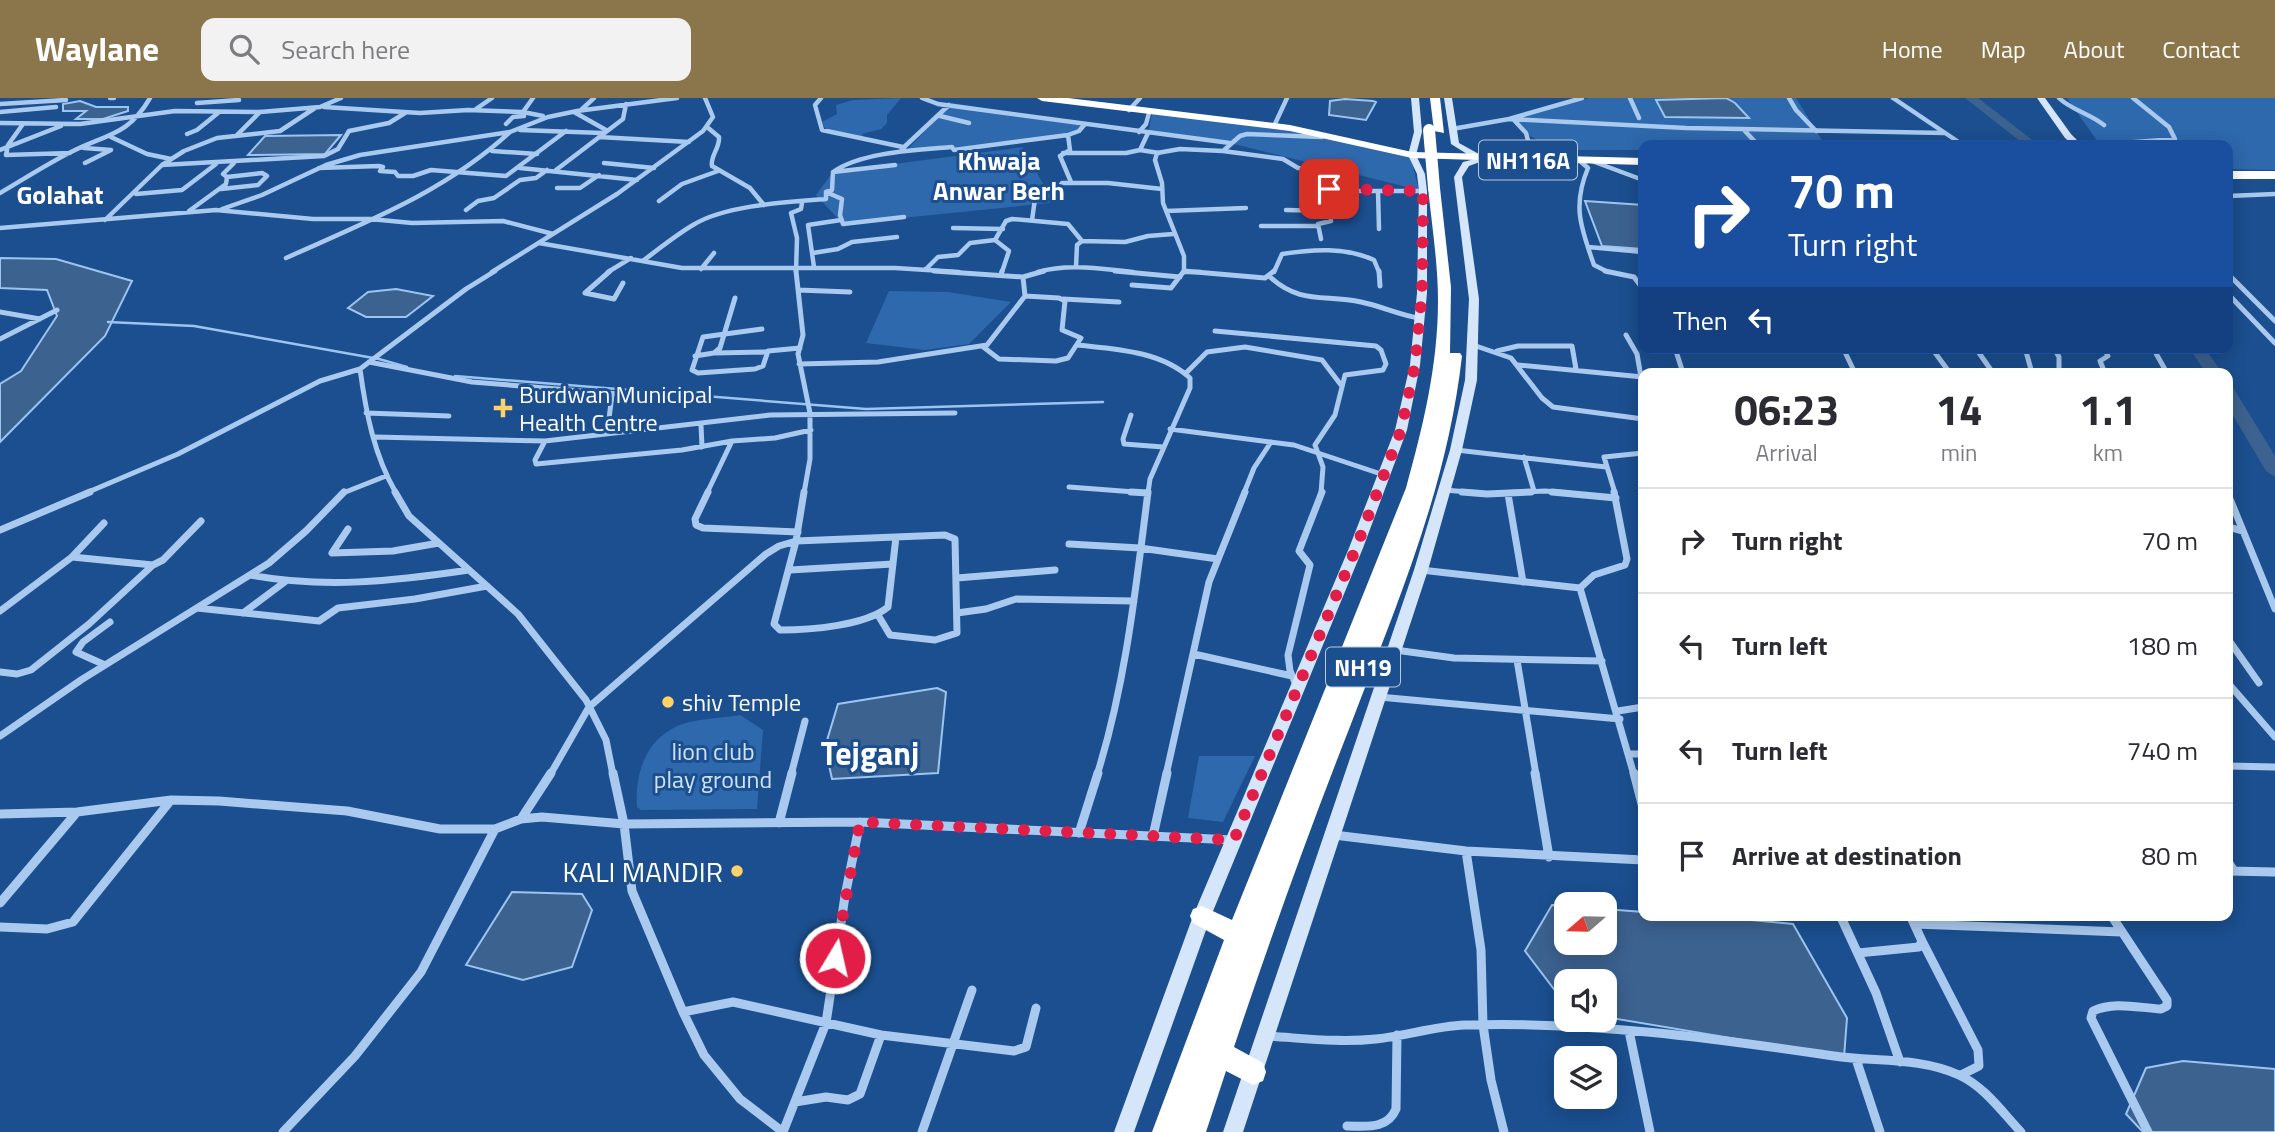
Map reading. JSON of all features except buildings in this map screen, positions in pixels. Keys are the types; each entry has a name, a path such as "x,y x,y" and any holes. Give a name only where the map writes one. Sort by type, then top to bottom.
{"highway":[{"name":"NH116A","path":"1042,98 1103,102 1149,113 1313,132 1412,155 1638,162"},
{"name":"NH19","path":"1425,98 1440,130"},
{"name":"NH19","path":"1166,1132 1238,936 1404,520 1432,426 1442,359 1445,302 1434,189 1440,130 1435,98"},
{"path":"2233,175 2275,176"},
{"name":"NH19","path":"1192,1132 1252,953 1407,555 1442,440 1453,382 1457,329 1455,279 1434,189"},
{"path":"1202,916 1238,936"},
{"path":"1218,1054 1253,1072"}],"main road":[{"path":"1124,1132 1202,916 1295,682 1401,430 1415,365 1434,189 1421,174 1412,155 1418,132 1415,98"},
{"path":"1448,98 1440,130 1455,144 1487,159"},
{"path":"2041,98 2072,140"},
{"path":"1233,1132 1395,650 1455,450 1471,380 1474,299 1458,177 1466,164 1487,159"}],"street":[{"path":"0,102 20,98"},
{"path":"0,193 70,153 111,137 140,115 150,98"},
{"path":"189,111 201,98"},
{"path":"104,221 136,194 163,165 201,143 280,131 318,107 341,98"},
{"path":"474,110 492,98"},
{"path":"523,112 533,98"},
{"path":"581,110 594,98"},
{"path":"286,258 430,192 465,173 513,131 531,123 626,101 677,98"},
{"path":"0,530 178,454 320,381 359,369 466,289 637,180 690,142 707,127 713,117 705,98"},
{"path":"821,98 815,105 822,130 901,149 954,150 1068,135 1079,131 1085,124"},
{"path":"922,98 932,103 1230,143"},
{"path":"1129,110 1140,98"},
{"path":"1274,126 1287,98"},
{"path":"1440,130 1511,119 1583,98"},
{"path":"1630,98 1639,118"},
{"path":"1789,98 1803,119 1816,131"},
{"path":"1893,98 1955,140"},
{"path":"2059,98 2066,105 2090,114 2104,125"},
{"path":"2133,98 2176,135 2175,139 2162,140"},
{"path":"0,102 66,100"},
{"path":"197,103 239,100"},
{"path":"556,170 622,118 626,114 626,101"},
{"path":"826,192 832,190 833,172 841,165 879,158 901,149 949,105"},
{"path":"0,112 56,107"},
{"path":"0,123 88,124 140,115 189,111 260,112 318,107 405,113 474,110 523,112 535,116"},
{"path":"187,134 197,130 218,112"},
{"path":"235,136 260,112"},
{"path":"574,112 603,133"},
{"path":"163,165 235,163 330,154 338,149 349,131 389,123 405,113"},
{"path":"1139,132 1146,124 1149,113"},
{"path":"531,123 535,116"},
{"path":"940,116 969,123"},
{"path":"506,124 513,117 548,117"},
{"path":"1511,119 1744,130 1944,133"},
{"path":"1487,159 1529,144 1526,133 1511,119"},
{"path":"23,124 7,148 6,155 70,153"},
{"path":"0,150 65,124"},
{"path":"707,127 715,131 720,138 720,146 711,163 718,171 758,193 764,205"},
{"path":"1744,130 1753,140"},
{"path":"216,210 262,195 318,168 388,149 513,131 603,133 690,142"},
{"path":"318,168 382,166 380,172 395,172 398,176 413,176 431,170 506,176 566,131"},
{"path":"1140,149 1148,134"},
{"path":"1223,151 1230,143 1247,134 1315,136 1412,155"},
{"path":"1068,135 1070,150 1060,156 1071,182"},
{"path":"111,137 147,154 171,159"},
{"path":"80,148 111,150 85,163"},
{"path":"1063,153 1126,153 1140,149 1159,153 1180,149 1223,151 1283,159 1298,168 1333,169 1340,173 1340,189"},
{"path":"492,150 538,154"},
{"path":"1132,285 1171,288 1184,271 1184,256 1166,211 1155,160 1159,153"},
{"path":"1586,161 1638,178"},
{"path":"1586,161 1588,168 1578,191 1578,209 1594,265 1599,269 1638,278"},
{"path":"136,194 182,190 191,186 217,163"},
{"path":"187,213 221,189 228,180 223,174 235,163"},
{"path":"604,163 654,168"},
{"path":"833,172 895,165"},
{"path":"519,168 637,180"},
{"path":"466,210 475,202 494,198 520,180 536,178 548,170"},
{"path":"659,201 682,184 718,171"},
{"path":"221,189 258,185 268,176 262,173 227,177"},
{"path":"558,188 580,188 600,175"},
{"path":"1032,220 1035,199 1055,194 1059,184 1071,182 1162,189"},
{"path":"1261,226 1317,226 1319,223 1331,222 1328,191 1434,189"},
{"path":"1378,191 1379,229"},
{"path":"644,260 702,220 764,205 826,199 826,192"},
{"path":"826,192 842,199 841,220"},
{"path":"2233,196 2275,194"},
{"path":"802,203 801,209 791,213 797,238 798,290 802,313 799,364 810,413 810,459 790,570 775,624 780,630 878,615 888,607 896,537"},
{"path":"1166,211 1246,208"},
{"path":"1286,209 1330,211"},
{"path":"0,228 216,210 313,219 370,219 412,223 503,221 553,234"},
{"path":"814,267 809,223 841,220 846,224 904,217"},
{"path":"995,240 1008,220 1032,220 1068,224 1082,241"},
{"path":"1317,226 1321,239"},
{"path":"953,228 1003,229"},
{"path":"1076,267 1077,245 1082,241 1125,242 1147,236 1173,234"},
{"path":"813,253 838,249 852,242 897,237"},
{"path":"925,270 938,257 958,255 970,243 995,240 1009,251 1000,275"},
{"path":"539,243 567,250 644,260 665,267 701,269 797,266 925,270 1023,277 1053,268 1076,267 1180,277"},
{"path":"1588,247 1638,252"},
{"path":"701,269 714,253"},
{"path":"1270,276 1282,254 1349,253 1374,260 1378,265 1380,286"},
{"path":"623,283 614,299 585,293 618,264 631,258"},
{"path":"1184,271 1270,276 1294,296 1350,300 1392,314 1419,318"},
{"path":"799,364 878,362 987,345 1025,296 1023,277"},
{"path":"1634,277 1638,282"},
{"path":"2233,279 2275,321"},
{"path":"798,290 850,292"},
{"path":"1025,296 1119,302"},
{"path":"714,353 720,348 735,298"},
{"path":"982,346 999,359 1056,361 1068,358 1081,336 1062,330 1065,305 1063,299"},
{"path":"2233,300 2275,343"},
{"path":"0,339 57,310"},
{"path":"0,312 41,319"},
{"path":"762,329 703,337 692,370 698,373 760,368 766,352"},
{"path":"1215,331 1376,346 1381,350 1386,367 1350,373 1342,380 1341,399 1335,415 1315,445 1323,467 1323,479 1315,516 1299,551 1310,565 1288,655 1295,682"},
{"path":"1626,335 1637,354 1640,368"},
{"path":"1078,345 1135,352 1186,373 1190,378 1190,388 1170,429 1148,493 1134,601 1106,747 1079,833"},
{"path":"1473,345 1511,358 1542,398 1553,407 1638,418"},
{"path":"1497,351 1510,347 1572,346 1576,369"},
{"path":"695,356 800,348"},
{"path":"1186,373 1207,352 1252,348 1322,360 1341,386"},
{"path":"1935,354 1946,368"},
{"path":"2103,368 2100,361 2108,356 2107,354"},
{"path":"373,359 393,363 421,374 520,389 644,396"},
{"path":"1518,365 1638,377"},
{"path":"359,369 366,414 386,476 409,516 519,614 589,707 606,740 624,824 632,891 683,1012 704,1055 740,1099 783,1132 825,1023 860,822"},
{"path":"607,434 612,395"},
{"path":"375,437 545,440 701,425 771,415 955,413"},
{"path":"366,414 449,416"},
{"path":"1130,415 1124,444 1163,447"},
{"path":"701,425 702,447"},
{"path":"1170,429 1271,442 1315,451 1384,475"},
{"path":"545,440 535,460 536,464 775,438 811,430"},
{"path":"732,441 695,519 696,525 703,528 798,532"},
{"path":"1153,836 1209,582 1251,478 1253,464 1265,454 1271,442"},
{"path":"1455,450 1606,467"},
{"path":"1638,453 1604,457 1616,498 1627,559 1625,565 1594,574 1585,580 1580,588 1619,715 1638,789"},
{"path":"1524,457 1534,491"},
{"path":"0,736 105,665 287,549 345,491 386,476"},
{"path":"1069,487 1148,493"},
{"path":"1444,490 1508,494 1534,491 1616,498"},
{"path":"1508,494 1523,582"},
{"path":"2233,506 2275,609"},
{"path":"0,672 17,674 30,670 96,618 153,565 163,560 201,521"},
{"path":"1,610 72,557 104,523"},
{"path":"2233,528 2243,531"},
{"path":"348,529 332,553 393,551 439,542"},
{"path":"521,819 572,740 589,707 766,554 779,546 796,541 951,536 957,544 957,633 954,637 941,639 890,635 878,615"},
{"path":"1069,544 1140,548 1217,559"},
{"path":"72,557 153,565"},
{"path":"790,570 893,564"},
{"path":"250,575 333,585 469,570"},
{"path":"957,578 1055,570"},
{"path":"1421,570 1580,588"},
{"path":"243,613 286,581"},
{"path":"197,608 319,621 332,610 343,607 404,601 487,586"},
{"path":"957,613 986,609 1016,600 1134,601"},
{"path":"105,665 76,652 83,642 110,622"},
{"path":"2233,646 2259,683"},
{"path":"1395,650 1454,658 1602,661"},
{"path":"1194,654 1295,682"},
{"path":"1517,660 1549,857"},
{"path":"2233,689 2275,737"},
{"path":"1379,697 1619,715 1638,709"},
{"path":"779,823 805,721"},
{"path":"1629,754 1638,754"},
{"path":"2233,766 2275,767"},
{"path":"0,814 77,812 171,800 219,801 347,811 440,830 495,829 521,819 542,817 624,824 860,822 1234,840"},
{"path":"0,927 47,929 73,922 171,800"},
{"path":"0,903 77,812"},
{"path":"282,1132 355,1056 421,972 495,829"},
{"path":"1332,835 1549,857 1638,860"},
{"path":"1466,850 1481,950 1483,1025 1491,1080 1504,1132"},
{"path":"2233,871 2274,873"},
{"path":"1843,921 1900,1062"},
{"path":"1912,921 1978,1050 1979,1066 1961,1075"},
{"path":"1930,921 2122,932"},
{"path":"2115,921 2167,1000 2167,1006 2153,1009 2110,1005 2093,1011 2091,1018 2148,1132"},
{"path":"1858,953 1911,949 1919,947 1922,941"},
{"path":"922,1132 972,989"},
{"path":"683,1012 733,1002 881,1035 1021,1050 1026,1046 1037,1008"},
{"path":"1265,1036 1338,1040 1397,1035 1429,1028 1483,1025 1629,1031 1932,1066 1961,1075 1991,1100 2021,1132"},
{"path":"1629,1031 1650,1132"},
{"path":"795,1102 826,1097 848,1100 860,1094 881,1035"},
{"path":"1347,1126 1385,1124 1394,1118 1397,1035"},
{"path":"1856,1059 1880,1132"}],"green space":[{"path":"901,98 887,115 887,123 881,129 862,134 863,137 825,129 822,122 837,114 836,105 853,100"},
{"path":"1589,98 1796,98 1822,140 1638,140 1638,150 1554,150 1527,134 1513,119"},
{"path":"2067,98 2275,98 2275,170 2233,169 2233,140 2096,140"},
{"path":"952,103 1085,124 1075,133 966,148 908,149"},
{"path":"1152,114 1292,129 1410,156 1419,190 1230,143 1148,133"},
{"path":"1023,147 1022,155 1037,173 1053,201 843,224 816,195 833,172"},
{"path":"889,291 948,292 1011,302 969,344 925,350 866,343"},
{"name":"lion club play ground","path":"740,715 763,730 757,809 641,810 637,807 639,774 647,754 661,737 686,723"},
{"path":"1199,756 1255,756 1223,822 1188,818"}],"shaded area":[{"path":"1726,98 1735,103 1749,118 1665,117 1656,100"},
{"path":"1345,99 1376,102 1366,120 1329,115 1330,101"},
{"path":"80,101 96,107 128,107 128,111 103,119 76,119 86,111 63,111 63,104"},
{"path":"341,135 325,154 248,155 265,136"},
{"path":"1585,201 1638,205 1638,249 1602,246"},
{"path":"0,258 56,259 132,281 105,336 0,442 0,384 21,371 57,316 47,290 0,288"},
{"path":"396,289 433,296 406,317 366,317 348,308 368,292"},
{"path":"937,688 946,692 938,773 832,779 825,747 838,704"},
{"path":"512,892 582,894 592,910 572,967 523,980 466,965"},
{"path":"1552,905 1554,956 1617,956 1617,910 1638,912 1638,921 1761,921 1793,924 1847,1018 1844,1057 1617,1019 1617,969 1554,969 1554,989 1525,951"},
{"path":"2183,1061 2275,1069 2275,1132 2143,1132 2126,1114 2146,1068"}],"waterway":[{"path":"1971,98 2026,140"},
{"path":"108,322 194,326 379,359 407,367"},
{"path":"2201,354 2211,368"},
{"path":"455,376 866,409 1103,402"},
{"path":"2233,401 2275,471"}],"place":[{"name":"Burdwan Municipal Health Centre","path":"503,408"},
{"name":"shiv Temple","path":"668,702"},
{"name":"KALI MANDIR","path":"737,871"}],"district":[{"name":"Khwaja Anwar Berh","path":"999,175"},
{"name":"Golahat","path":"60,194"},
{"name":"Tejganj","path":"870,753"}],"route":[{"path":"835,958 860,822 1234,840 1356,548 1401,430 1415,365 1422,293 1423,191 1329,189"}]}
